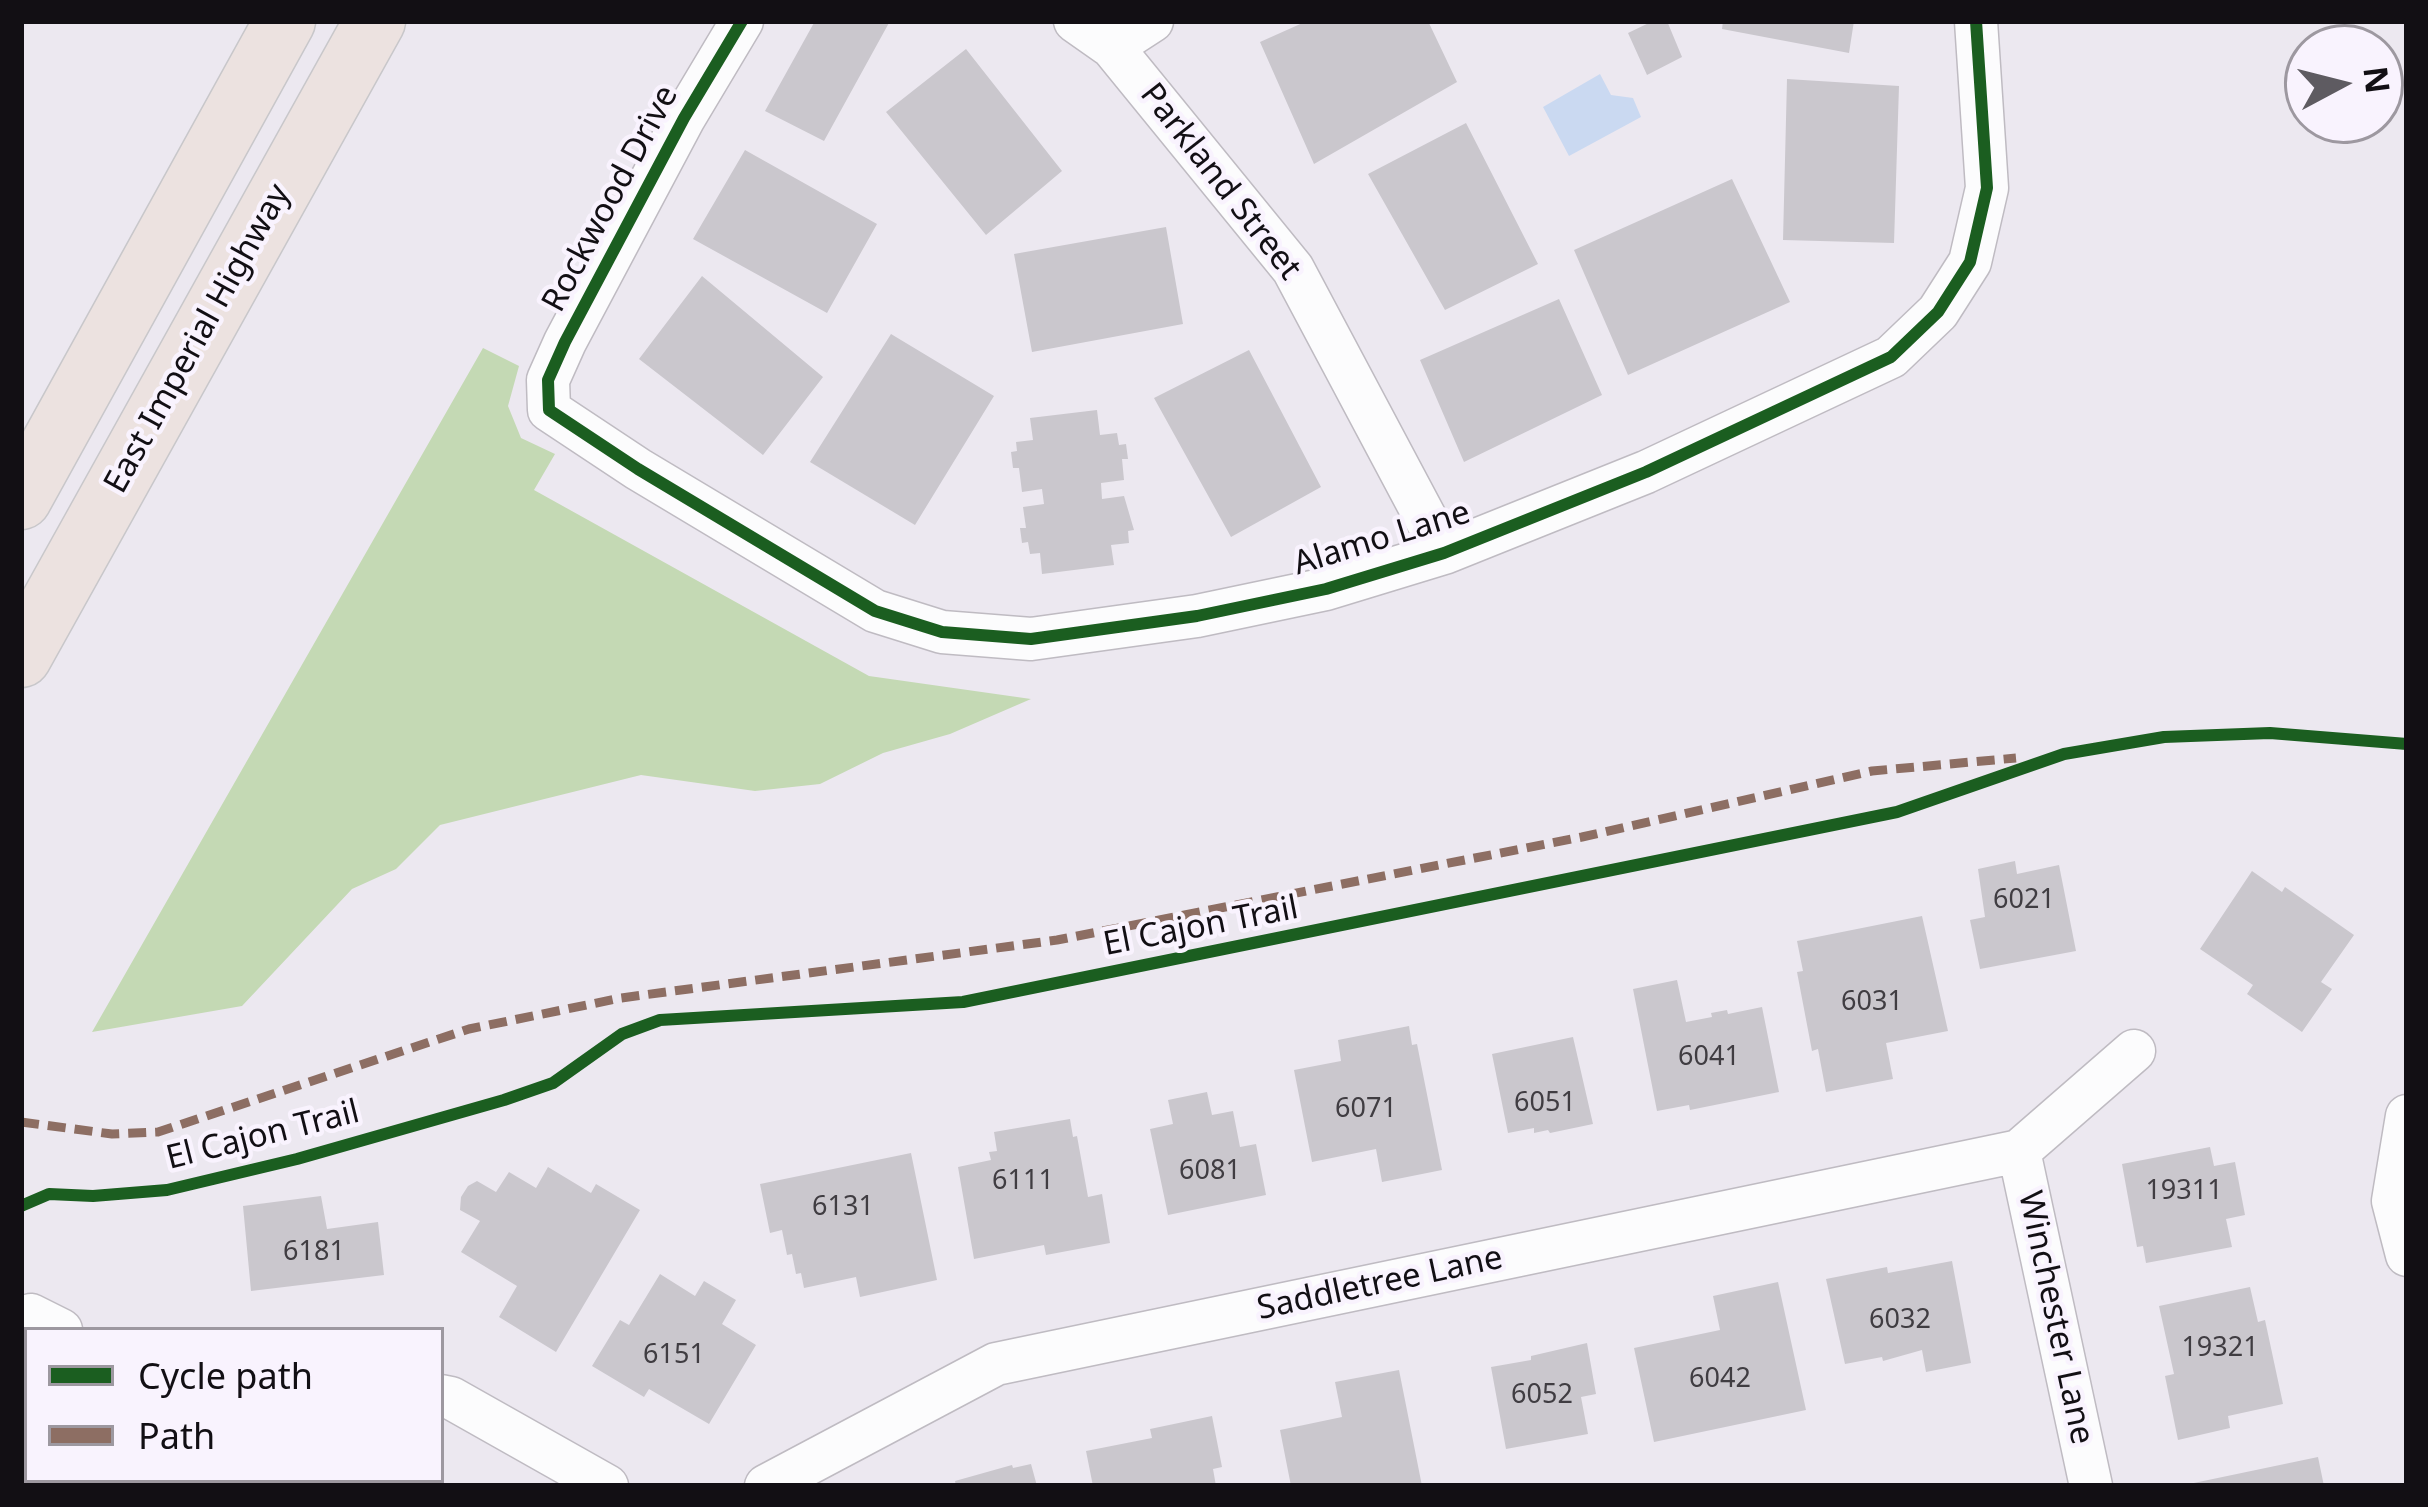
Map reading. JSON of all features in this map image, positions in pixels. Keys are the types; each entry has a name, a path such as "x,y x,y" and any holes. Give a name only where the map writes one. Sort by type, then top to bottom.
{"highway":[{"path":"213,148 274,21"},
{"path":"21,499 285,21"},
{"name":"East Imperial Highway","path":"21,657 375,21"},
{"path":"292,170 396,21"}],"street":[{"name":"Rockwood Drive","path":"549,410 548,380 565,342 742,21"},
{"name":"Parkland Street","path":"1075,21 1112,47 1293,269 1444,553"},
{"path":"1112,47 1152,21"},
{"name":"Alamo Lane","path":"549,410 875,611 942,632 1031,639 1197,616 1325,589 1444,553 1646,472 1891,357 1938,312 1970,262 1987,188 1976,21"},
{"path":"2018,1151 2134,1052"},
{"path":"2407,1116 2392,1201 2407,1255"},
{"name":"Saddletree Lane","path":"766,1486 996,1364 2018,1151"},
{"name":"Winchester Lane","path":"2018,1151 2091,1486"},
{"path":"444,1396 607,1486"}],"green space":[{"path":"483,348 519,366 508,406 521,438 555,454 534,490 869,676 1031,699 950,734 883,753 820,784 755,791 641,775 440,825 396,869 352,889 242,1006 92,1032"}],"water":[{"path":"1600,74 1611,95 1633,98 1641,117 1569,156 1543,107"}],"building":[{"path":"815,21 890,21 824,141 765,111"},
{"path":"1307,21 1428,21 1457,82 1314,164 1260,42"},
{"path":"1653,21 1667,21 1682,57 1647,75 1628,33"},
{"path":"1723,21 1854,21 1849,53 1722,29"},
{"path":"966,49 1062,171 986,235 886,112"},
{"path":"1787,79 1899,86 1894,243 1783,240"},
{"path":"1466,123 1538,264 1445,310 1368,174"},
{"path":"745,150 877,224 827,313 693,239"},
{"path":"1732,179 1790,302 1628,375 1574,250"},
{"path":"1166,227 1183,324 1032,352 1014,254"},
{"path":"702,276 823,377 763,455 639,359"},
{"path":"1559,299 1602,395 1464,462 1420,360"},
{"path":"891,334 994,396 915,525 810,462"},
{"path":"1249,350 1321,487 1231,537 1154,398"},
{"path":"1097,410 1100,435 1117,433 1119,445 1126,444 1128,459 1122,459 1124,480 1101,483 1102,499 1124,496 1134,530 1128,531 1129,543 1111,545 1114,565 1042,574 1040,553 1030,554 1020,528 1026,528 1023,507 1044,504 1042,489 1022,492 1011,452 1017,451 1016,442 1033,440 1030,418"},
{"path":"2015,861 2017,874 2059,865 2076,951 1980,969 1970,920 1985,917 1978,869"},
{"path":"2252,871 2282,892 2285,887 2354,935 2321,982 2332,989 2302,1032 2247,994 2253,985 2200,949"},
{"path":"1922,916 1948,1031 1886,1043 1893,1079 1826,1092 1818,1049 1812,1051 1797,972 1803,971 1797,941"},
{"path":"1677,980 1686,1022 1712,1017 1711,1013 1762,1007 1779,1092 1690,1110 1689,1105 1657,1111 1633,989"},
{"path":"1409,1026 1412,1045 1417,1044 1442,1170 1382,1182 1376,1149 1312,1162 1294,1070 1341,1061 1338,1040"},
{"path":"1573,1037 1593,1124 1550,1133 1534,1133 1534,1128 1508,1133 1492,1054"},
{"path":"1207,1092 1212,1115 1233,1111 1240,1147 1256,1144 1266,1195 1168,1215 1150,1129 1173,1124 1168,1100"},
{"path":"1070,1119 1088,1197 1102,1194 1110,1243 1046,1255 1044,1245 974,1259 958,1167 991,1160 989,1152 997,1151 994,1132"},
{"path":"2210,1147 2214,1166 2235,1162 2245,1215 2226,1219 2232,1247 2146,1263 2143,1246 2137,1247 2122,1164"},
{"path":"911,1153 937,1280 860,1297 856,1277 804,1288 792,1254 787,1255 782,1230 770,1233 760,1184"},
{"path":"548,1167 591,1193 596,1184 640,1210 556,1352 499,1317 517,1286 461,1252 480,1221 460,1210 468,1186 477,1181 496,1192 509,1172 536,1188"},
{"path":"321,1196 327,1229 378,1222 384,1275 251,1291 243,1206"},
{"path":"1952,1261 1971,1363 1926,1372 1922,1350 1883,1361 1882,1357 1845,1364 1826,1279"},
{"path":"660,1274 695,1296 704,1281 736,1300 722,1324 756,1345 709,1424 649,1389 644,1397 592,1366 620,1320 629,1325"},
{"path":"1778,1282 1806,1410 1654,1442 1634,1348 1720,1330 1713,1296"},
{"path":"2250,1287 2258,1322 2265,1320 2283,1404 2228,1416 2230,1428 2178,1440 2165,1376 2174,1374 2159,1306"},
{"path":"1587,1343 1596,1394 1581,1397 1588,1434 1506,1449 1491,1367"},
{"path":"1399,1370 1422,1486 1291,1486 1280,1430 1342,1417 1335,1382"},
{"path":"1212,1416 1222,1467 1213,1469 1216,1486 1093,1486 1086,1451 1152,1438 1150,1429"},
{"path":"2318,1457 2324,1486 2189,1486 2189,1484"},
{"path":"1031,1464 1037,1486 956,1486 955,1481"},
{"path":"240,1483 346,1483 345,1486"}],"marked path":[{"path":"21,1122 112,1134 158,1132 469,1029 621,998 1057,940 1582,837 1872,771 2016,758"}],"cycle path":[{"path":"742,21 684,118 565,342 548,380 549,410 875,611 942,632 1031,639 1197,616 1326,589 1444,553 1646,472 1891,357 1938,312 1970,262 1987,188 1976,21"},
{"name":"El Cajon Trail","path":"21,1206 49,1194 167,1190 504,1100 553,1083 622,1034 660,1020 963,1002 1897,812 2064,754 2164,737 2270,733 2407,744"}]}
